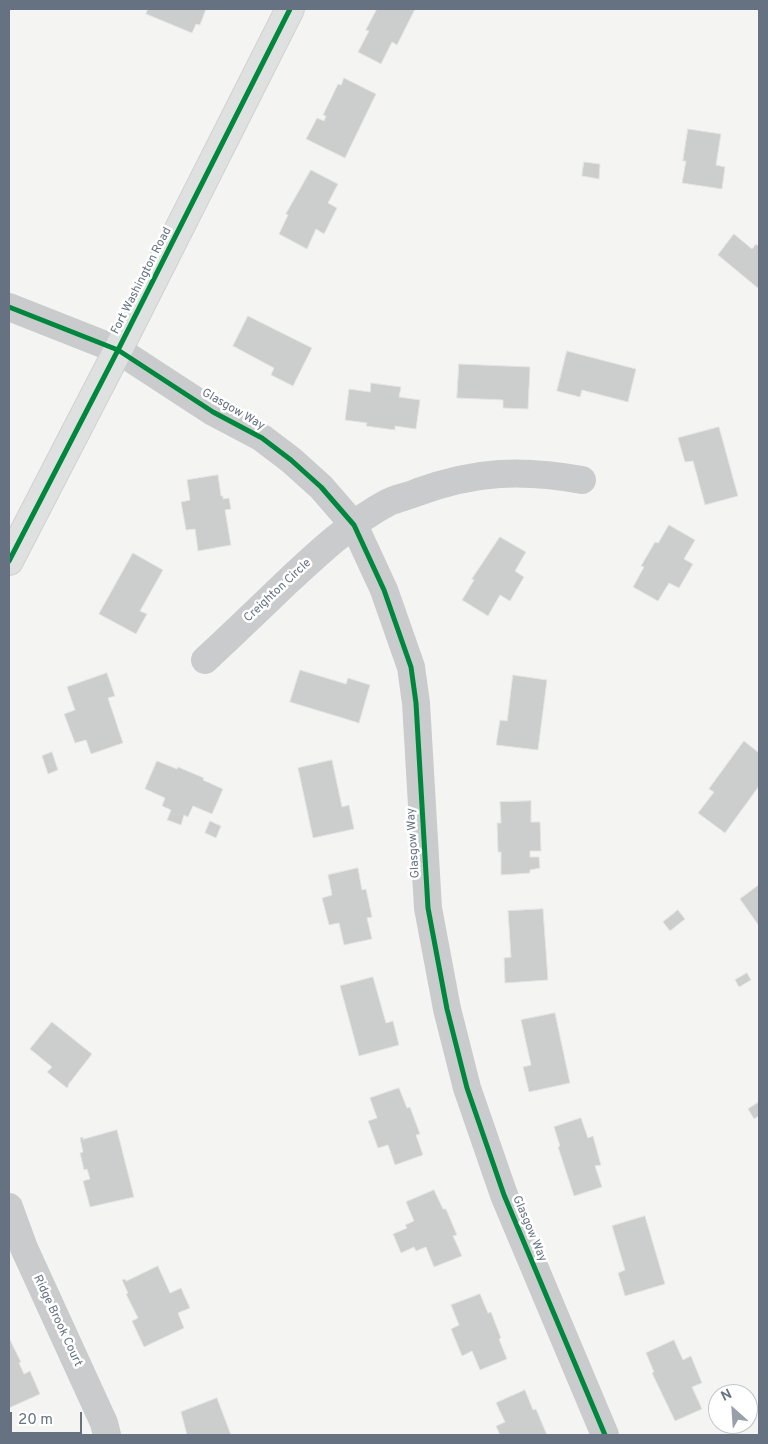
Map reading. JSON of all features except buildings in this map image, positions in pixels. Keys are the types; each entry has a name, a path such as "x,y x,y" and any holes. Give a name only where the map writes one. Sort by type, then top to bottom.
{"main road":[{"name":"Fort Washington Road","path":"9,561 290,9"}],"street":[{"name":"Glasgow Way","path":"9,307 118,350 213,412 269,444 291,460 321,487 354,525 384,590 411,667 416,703 428,908 447,1009 467,1088 504,1195 605,1435"},
{"name":"Creighton Circle","path":"205,660 310,561 354,525 389,502 436,486 490,474 549,474 582,480"},
{"name":"Ridge Brook Court","path":"9,1207 24,1248 108,1435"}],"cycle path":[{"path":"9,561 290,9"},
{"path":"9,307 118,350 213,412 262,438 291,460 321,487 354,525 384,590 411,667 416,703 428,908 447,1009 467,1088 504,1195 605,1435"}]}
